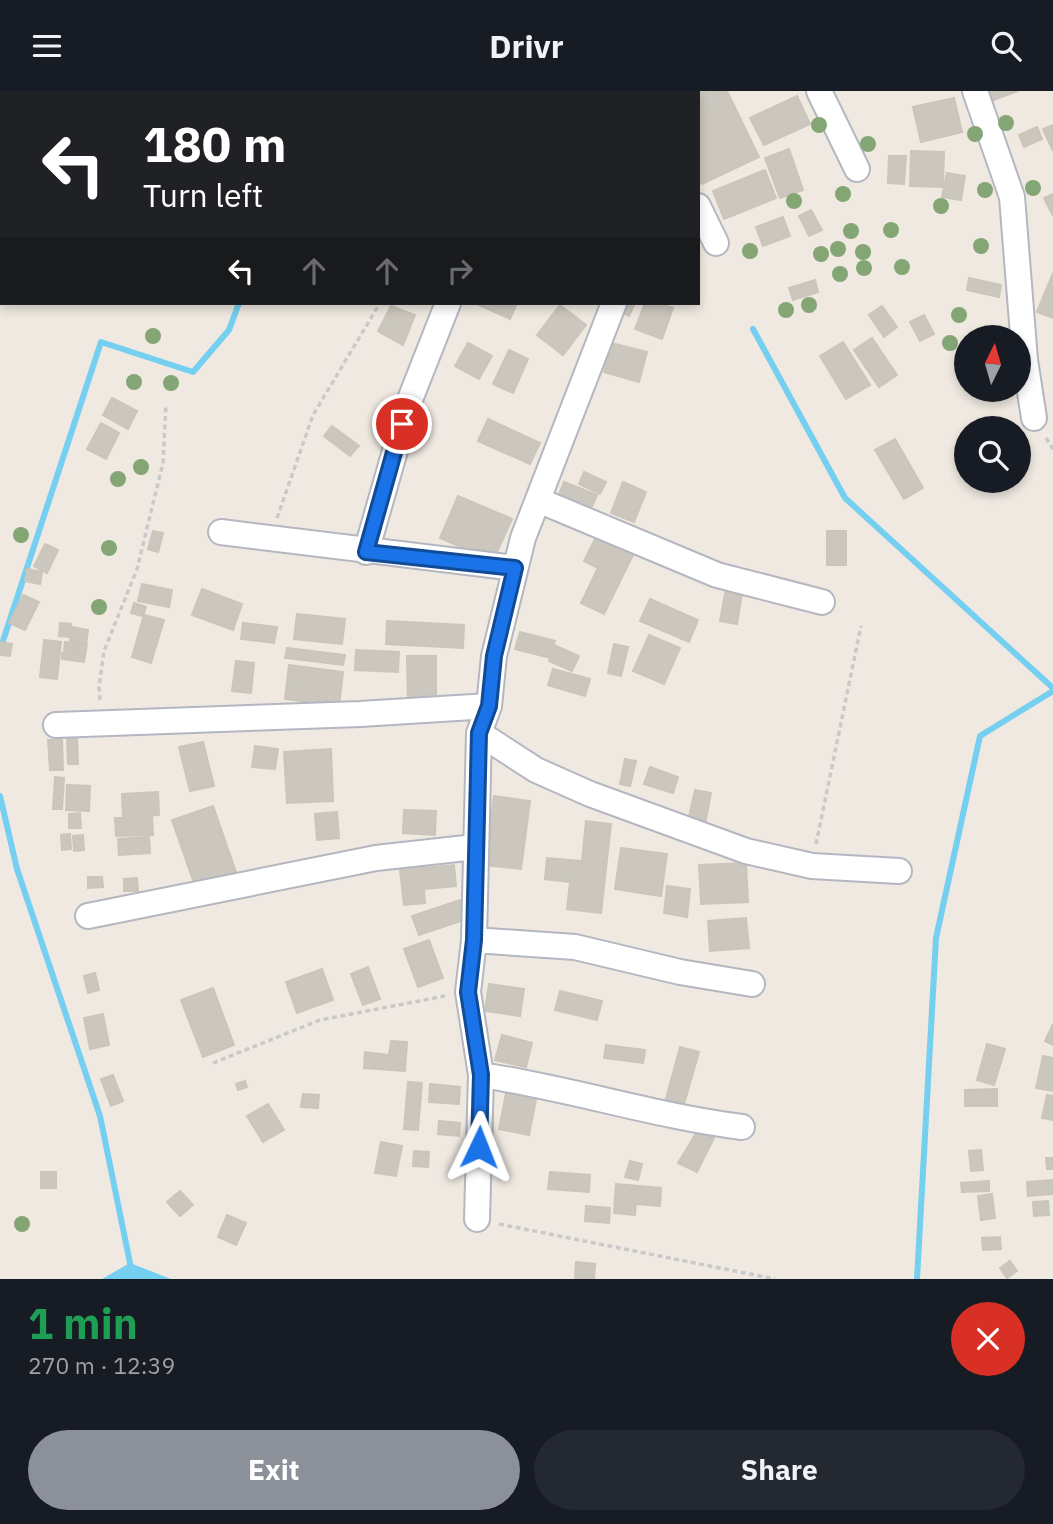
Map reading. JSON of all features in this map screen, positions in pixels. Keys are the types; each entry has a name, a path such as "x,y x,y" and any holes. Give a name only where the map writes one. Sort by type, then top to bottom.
{"street":[{"path":"819,91 858,169"},
{"path":"975,91 1012,197 1025,360 1034,418"},
{"path":"700,210 716,243"},
{"path":"366,552 409,402 447,305"},
{"path":"477,1219 481,1075 468,992 474,940 479,733 489,706 494,656 515,568 613,305"},
{"path":"538,501 717,575 822,602"},
{"path":"221,532 366,552 515,568"},
{"path":"57,725 360,714 489,706"},
{"path":"479,733 536,769 590,795 746,851 812,866 899,871"},
{"path":"88,916 376,858 475,847"},
{"path":"474,940 575,947 680,972 752,984"},
{"path":"481,1075 537,1083 698,1122 741,1127"}],"path":[{"path":"270,539 313,415 379,305"},
{"path":"104,723 99,687 104,650 136,569 163,463 166,404"},
{"path":"812,866 861,627"},
{"path":"213,1063 320,1020 468,992"},
{"path":"477,1219 775,1279"}],"water":[{"path":"130,1263 171,1279 102,1279"}],"building":[{"path":"700,91 727,91 759,157 702,184"},
{"path":"987,91 1018,91 991,101"},
{"path":"797,96 810,124 764,145 750,118"},
{"path":"954,98 962,132 921,142 913,107"},
{"path":"1053,125 1053,151 1043,129"},
{"path":"1037,127 1042,139 1024,147 1019,135"},
{"path":"789,149 803,190 780,198 765,158"},
{"path":"911,151 944,152 943,187 910,186"},
{"path":"889,156 906,156 904,184 888,183"},
{"path":"765,170 776,198 724,219 713,191"},
{"path":"947,173 965,176 961,200 942,197"},
{"path":"1053,194 1053,216 1044,198"},
{"path":"811,210 822,230 809,236 799,216"},
{"path":"783,217 790,236 763,246 756,227"},
{"path":"1053,273 1053,318 1037,312"},
{"path":"969,278 1001,285 999,297 967,290"},
{"path":"815,280 818,292 793,300 789,288"},
{"path":"479,305 516,305 510,319"},
{"path":"560,305 586,325 563,355 537,335"},
{"path":"618,305 634,305 629,316 616,310"},
{"path":"644,305 673,308 662,339 635,329"},
{"path":"391,306 415,315 403,345 378,331"},
{"path":"882,306 897,327 884,337 869,315"},
{"path":"924,315 934,334 920,341 910,322"},
{"path":"872,338 897,375 879,387 854,350"},
{"path":"843,342 870,385 846,399 820,356"},
{"path":"468,343 492,356 479,379 455,366"},
{"path":"611,343 647,352 639,382 604,372"},
{"path":"509,350 528,359 513,393 493,384"},
{"path":"112,398 137,411 128,429 103,415"},
{"path":"488,419 540,443 530,464 478,441"},
{"path":"101,423 119,433 106,459 87,449"},
{"path":"332,426 359,446 350,456 324,436"},
{"path":"895,439 923,488 904,499 875,450"},
{"path":"584,472 606,482 600,494 579,484"},
{"path":"564,482 597,495 590,511 558,497"},
{"path":"623,482 646,492 634,522 611,513"},
{"path":"458,496 512,519 493,561 440,538"},
{"path":"153,531 163,533 158,552 148,549"},
{"path":"827,531 846,531 846,565 827,565"},
{"path":"597,535 634,553 604,614 581,603 598,568 584,561"},
{"path":"45,544 58,550 47,573 34,566"},
{"path":"27,569 42,572 40,584 25,581"},
{"path":"727,583 743,586 737,624 720,621"},
{"path":"142,584 172,590 169,607 138,601"},
{"path":"202,589 242,604 233,630 192,615"},
{"path":"23,595 39,602 25,630 9,623"},
{"path":"650,599 698,620 689,642 640,621"},
{"path":"134,603 146,607 143,616 131,613"},
{"path":"297,614 345,619 342,644 294,639"},
{"path":"144,615 164,620 151,663 132,657"},
{"path":"387,621 464,625 463,648 386,644"},
{"path":"60,623 71,624 69,637 59,636"},
{"path":"243,623 277,627 274,643 241,639"},
{"path":"72,627 88,630 86,644 70,641"},
{"path":"520,632 555,641 551,658 515,649"},
{"path":"649,635 680,648 664,684 633,671"},
{"path":"44,640 61,642 57,679 40,677"},
{"path":"0,642 12,644 10,656 0,655"},
{"path":"65,642 78,644 77,654 64,652"},
{"path":"79,643 87,644 84,662 62,659 62,653 78,655"},
{"path":"614,644 628,647 621,676 608,673"},
{"path":"556,646 579,656 572,671 549,661"},
{"path":"287,648 345,655 343,665 285,658"},
{"path":"356,650 399,652 398,672 355,670"},
{"path":"407,656 436,656 436,707 408,707"},
{"path":"236,661 254,663 251,693 232,691"},
{"path":"289,665 343,672 339,706 285,699"},
{"path":"553,669 590,679 585,696 548,685"},
{"path":"77,737 78,764 68,764 67,738"},
{"path":"62,739 63,770 50,770 48,740"},
{"path":"203,742 214,786 190,791 179,747"},
{"path":"255,746 278,749 275,769 252,767"},
{"path":"331,749 333,801 287,803 284,752"},
{"path":"625,759 636,761 630,786 620,784"},
{"path":"650,767 678,777 673,793 644,784"},
{"path":"55,777 64,778 62,809 53,809"},
{"path":"67,785 90,786 89,811 66,810"},
{"path":"695,790 711,793 704,829 687,826"},
{"path":"158,792 159,815 123,817 122,794"},
{"path":"494,796 530,801 521,869 485,865"},
{"path":"213,806 236,872 195,886 172,820"},
{"path":"404,810 436,811 435,835 403,833"},
{"path":"337,812 339,838 317,840 315,814"},
{"path":"80,813 81,828 69,828 69,814"},
{"path":"152,816 153,835 116,836 115,818"},
{"path":"586,821 611,824 601,913 567,909 570,882 545,879 547,858 582,861"},
{"path":"70,834 71,849 62,850 61,835"},
{"path":"83,835 84,850 74,851 73,836"},
{"path":"149,837 150,853 119,855 118,839"},
{"path":"621,848 667,854 661,896 615,889"},
{"path":"746,863 748,902 701,904 699,865"},
{"path":"454,865 456,886 424,889 425,903 404,905 400,870"},
{"path":"88,877 102,877 103,887 88,888"},
{"path":"137,878 138,891 124,891 124,879"},
{"path":"667,886 690,889 687,917 664,913"},
{"path":"460,900 467,919 419,935 412,916"},
{"path":"746,918 749,948 710,951 708,921"},
{"path":"429,940 443,978 418,987 404,949"},
{"path":"368,967 380,999 363,1005 351,974"},
{"path":"322,969 333,1000 297,1013 286,982"},
{"path":"95,973 99,990 88,993 84,976"},
{"path":"489,984 524,989 520,1016 485,1011"},
{"path":"213,988 234,1045 203,1057 181,1000"},
{"path":"560,991 602,1001 597,1020 555,1010"},
{"path":"103,1014 109,1045 90,1049 84,1018"},
{"path":"1053,1024 1053,1045 1045,1041"},
{"path":"502,1035 532,1043 526,1067 495,1060"},
{"path":"391,1041 407,1042 405,1071 364,1068 365,1052 389,1055"},
{"path":"987,1044 1005,1049 994,1085 977,1080"},
{"path":"606,1045 645,1050 643,1063 604,1058"},
{"path":"680,1047 699,1052 682,1111 664,1106"},
{"path":"1043,1056 1053,1058 1053,1091 1036,1088"},
{"path":"113,1075 123,1101 111,1106 101,1079"},
{"path":"245,1081 247,1087 238,1090 236,1084"},
{"path":"408,1082 422,1083 418,1130 404,1129"},
{"path":"430,1084 460,1087 459,1104 429,1102"},
{"path":"507,1089 537,1094 529,1135 499,1129"},
{"path":"997,1089 997,1106 965,1106 965,1090"},
{"path":"303,1094 319,1095 318,1108 301,1107"},
{"path":"1047,1095 1053,1096 1053,1120 1042,1118"},
{"path":"268,1104 284,1130 263,1142 247,1116"},
{"path":"439,1121 460,1123 459,1136 438,1134"},
{"path":"698,1130 714,1138 697,1172 678,1163"},
{"path":"381,1142 402,1146 396,1176 375,1173"},
{"path":"981,1150 983,1170 971,1171 969,1151"},
{"path":"414,1151 429,1152 428,1167 413,1166"},
{"path":"1046,1158 1053,1158 1053,1169 1047,1169"},
{"path":"630,1161 642,1164 638,1180 625,1177"},
{"path":"41,1172 56,1172 56,1188 41,1188"},
{"path":"550,1172 590,1175 589,1192 548,1189"},
{"path":"1053,1180 1053,1194 1028,1196 1027,1182"},
{"path":"989,1181 989,1191 962,1192 961,1183"},
{"path":"616,1184 661,1188 660,1206 636,1204 635,1215 614,1213"},
{"path":"180,1191 193,1205 180,1216 167,1202"},
{"path":"992,1194 995,1218 981,1220 978,1196"},
{"path":"1048,1201 1049,1215 1034,1216 1033,1202"},
{"path":"586,1206 610,1208 609,1223 585,1221"},
{"path":"227,1215 246,1223 236,1245 218,1237"},
{"path":"1000,1237 1001,1249 983,1250 982,1238"},
{"path":"1010,1261 1017,1271 1007,1278 1000,1268"},
{"path":"576,1262 595,1264 594,1279 575,1279"}],"waterway":[{"path":"0,650 101,342 193,372 229,330 238,305"},
{"path":"753,329 845,498 1053,688"},
{"path":"917,1279 936,938 980,736 1053,691"},
{"path":"0,796 17,869 100,1116 130,1263 137,1279"}],"route":[{"path":"402,424 366,552 515,568 494,656 489,706 479,733 474,940 468,992 481,1075 479,1147"}]}
